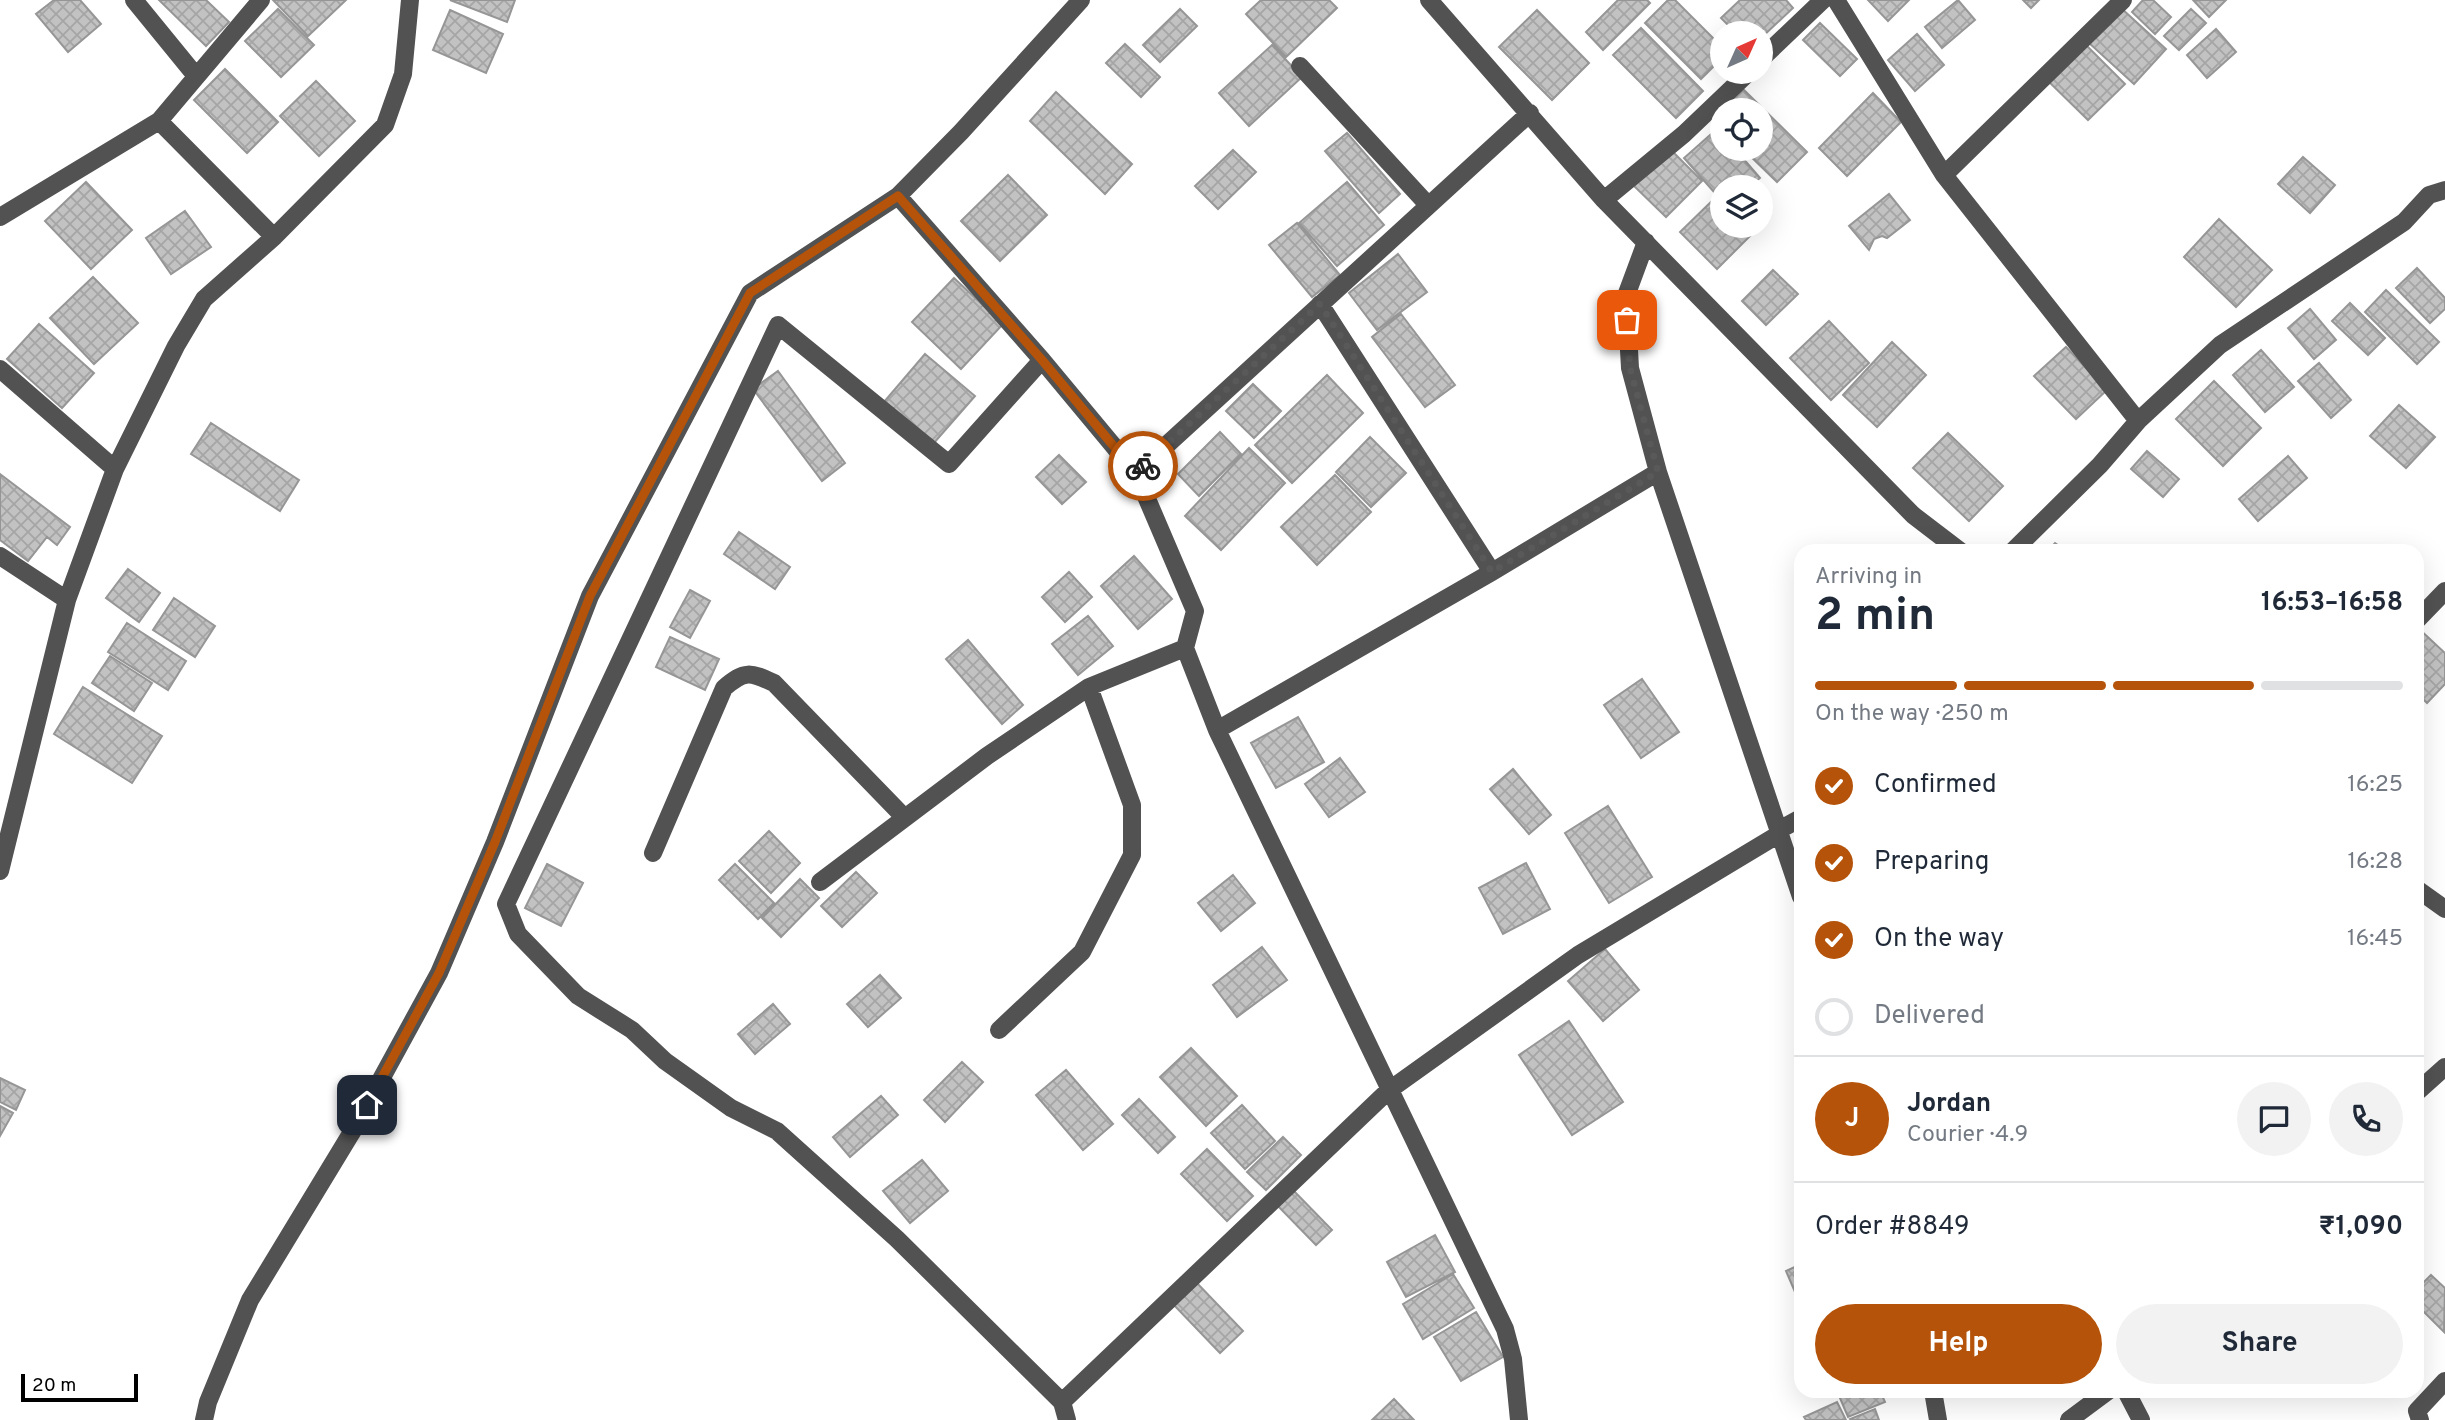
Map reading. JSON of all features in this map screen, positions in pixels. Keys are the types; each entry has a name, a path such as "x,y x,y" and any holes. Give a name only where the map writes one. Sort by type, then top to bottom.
{"street":[{"path":"134,0 196,76"},
{"path":"0,217 159,121 261,0"},
{"path":"0,871 67,600 115,469 176,346 204,299 274,237 385,125 403,74 410,0"},
{"path":"204,1420 208,1402 250,1300 355,1127 439,973 495,842 590,596 750,293 898,196 961,132 1081,0"},
{"path":"1429,0 1604,200 1913,515 1951,544"},
{"path":"1836,0 1944,175 2138,421"},
{"path":"1944,175 2123,0"},
{"path":"1773,46 1814,2"},
{"path":"1300,66 1428,205"},
{"path":"1604,200 1684,134 1736,84"},
{"path":"1136,473 1530,113"},
{"path":"159,121 274,237"},
{"path":"2019,544 2100,466 2138,421 2220,345 2404,222 2429,195 2445,190"},
{"path":"898,196 1042,360 1136,473 1195,611 1185,648 1217,730 1388,1091 1505,1329 1514,1359 1519,1420"},
{"path":"1646,242 1626,296 1630,368 1658,472 1794,875"},
{"path":"1320,304 1492,572"},
{"path":"1042,360 949,464 778,325 506,904 518,934 578,996 632,1030 665,1061 731,1108 777,1131 897,1239 1062,1402 1067,1420"},
{"path":"0,369 115,469"},
{"path":"1217,730 1492,572 1658,472"},
{"path":"0,556 67,600"},
{"path":"2424,613 2445,591"},
{"path":"820,882 986,756 1089,687 1185,648"},
{"path":"653,853 724,688 739,676 756,675 774,683 905,818"},
{"path":"999,1030 1082,952 1132,855 1132,805 1089,687"},
{"path":"1062,1402 1388,1091 1578,955 1794,822"},
{"path":"2424,894 2445,909"},
{"path":"2424,1086 2445,1067"},
{"path":"2420,1420 2417,1411 2445,1381"},
{"path":"1934,1398 1938,1420"},
{"path":"2069,1420 2099,1398"},
{"path":"2130,1398 2141,1420"}],"building":[{"path":"54,0 80,0 101,24 68,52 36,14"},
{"path":"159,0 206,0 229,22 206,46"},
{"path":"273,0 346,0 308,36"},
{"path":"450,0 515,0 507,22"},
{"path":"1261,0 1329,0 1337,8 1286,57 1246,14"},
{"path":"1618,0 1647,0 1650,3 1603,50 1586,32"},
{"path":"1668,0 1675,0 1710,35 1710,70 1701,79 1645,23"},
{"path":"1740,0 1786,0 1793,8 1773,27 1773,21 1724,21 1721,18"},
{"path":"1868,0 1909,0 1888,21"},
{"path":"1958,0 1975,20 1942,48 1925,27"},
{"path":"2023,0 2039,0 2031,8"},
{"path":"2143,0 2153,0 2171,17 2155,34 2132,12"},
{"path":"2193,0 2226,0 2209,17"},
{"path":"2121,8 2166,49 2134,84 2089,43"},
{"path":"278,9 314,45 281,77 245,41"},
{"path":"1180,9 1197,26 1160,62 1143,45"},
{"path":"2191,9 2206,23 2179,50 2164,36"},
{"path":"450,10 503,34 486,73 433,50"},
{"path":"1537,10 1589,63 1552,100 1499,47"},
{"path":"1820,23 1857,59 1840,76 1803,40"},
{"path":"1641,28 1703,91 1676,118 1613,55"},
{"path":"2216,29 2236,52 2207,78 2187,55"},
{"path":"1917,34 1944,65 1915,91 1888,60"},
{"path":"2082,41 2125,84 2088,120 2045,78"},
{"path":"1125,44 1160,77 1141,97 1106,63"},
{"path":"1272,45 1302,77 1249,126 1219,93"},
{"path":"225,69 278,122 247,153 194,100"},
{"path":"316,81 355,121 319,156 280,116"},
{"path":"1743,89 1752,98 1734,98"},
{"path":"1056,92 1132,164 1105,194 1030,121"},
{"path":"1873,93 1901,122 1847,176 1819,148"},
{"path":"1773,119 1807,152 1777,182 1773,175 1755,161 1773,161"},
{"path":"1347,133 1400,194 1379,213 1325,151"},
{"path":"1710,135 1710,161 1745,161 1757,175 1710,175 1710,187 1684,158"},
{"path":"1669,148 1702,181 1666,217 1633,185"},
{"path":"1233,150 1256,172 1218,209 1195,186"},
{"path":"2303,157 2335,185 2310,213 2278,184"},
{"path":"1008,175 1047,215 1000,261 961,221"},
{"path":"86,182 132,230 91,269 45,221"},
{"path":"1347,182 1384,225 1337,266 1299,223"},
{"path":"1889,194 1910,220 1887,238 1882,236 1874,239 1869,250 1849,226"},
{"path":"1710,203 1710,238 1748,238 1717,269 1680,232"},
{"path":"185,211 211,247 171,274 146,238"},
{"path":"2219,219 2272,270 2236,307 2184,257"},
{"path":"1297,223 1340,275 1312,297 1269,245"},
{"path":"1398,254 1427,292 1377,330 1349,293"},
{"path":"2417,268 2445,298 2445,309 2430,323 2396,288"},
{"path":"1773,270 1798,294 1766,325 1742,301"},
{"path":"93,277 138,323 94,364 50,318"},
{"path":"954,278 1003,324 961,369 912,322"},
{"path":"2386,290 2439,342 2417,364 2365,312"},
{"path":"2350,303 2385,338 2368,355 2332,321"},
{"path":"2310,309 2336,340 2314,359 2288,328"},
{"path":"1401,314 1455,385 1425,407 1372,337"},
{"path":"1829,321 1869,363 1831,400 1790,358"},
{"path":"39,324 94,373 62,408 7,359"},
{"path":"1892,342 1926,375 1877,427 1843,395"},
{"path":"2066,347 2107,390 2076,419 2034,376"},
{"path":"2261,350 2294,387 2265,412 2233,375"},
{"path":"925,354 975,396 933,444 884,402"},
{"path":"2319,363 2351,400 2331,418 2298,381"},
{"path":"778,371 845,463 822,481 753,389"},
{"path":"1327,375 1363,413 1292,483 1255,445"},
{"path":"2214,381 2261,428 2223,466 2176,419"},
{"path":"1253,384 1281,411 1254,438 1226,411"},
{"path":"2399,405 2435,437 2406,468 2370,436"},
{"path":"211,423 299,480 280,511 191,454"},
{"path":"1220,432 1241,454 1199,496 1178,474"},
{"path":"1948,433 2003,486 1969,521 1913,468"},
{"path":"1370,437 1406,473 1371,507 1336,472"},
{"path":"1249,448 1285,483 1221,550 1185,516"},
{"path":"2147,451 2179,479 2163,497 2131,469"},
{"path":"1059,455 1086,482 1062,504 1036,477"},
{"path":"2288,456 2307,478 2258,521 2239,499"},
{"path":"0,474 70,527 57,545 47,537 28,561 0,540"},
{"path":"1335,475 1371,512 1317,565 1281,527"},
{"path":"739,532 790,567 775,589 724,554"},
{"path":"1134,556 1172,599 1138,629 1101,586"},
{"path":"128,569 160,593 139,622 106,598"},
{"path":"1069,572 1092,597 1065,622 1042,597"},
{"path":"690,590 710,601 690,638 670,627"},
{"path":"174,598 215,626 195,657 153,630"},
{"path":"1088,616 1113,646 1078,675 1052,644"},
{"path":"127,623 186,661 168,690 108,652"},
{"path":"2424,634 2445,653 2445,684 2427,703 2424,700"},
{"path":"670,637 719,659 705,690 656,667"},
{"path":"968,640 1023,705 1002,724 946,659"},
{"path":"110,656 152,683 134,711 92,683"},
{"path":"1642,679 1679,732 1641,758 1604,705"},
{"path":"83,687 162,736 132,783 54,734"},
{"path":"1298,717 1324,762 1276,788 1251,743"},
{"path":"1340,758 1365,792 1329,817 1305,784"},
{"path":"1513,769 1551,815 1529,834 1490,789"},
{"path":"1608,806 1652,877 1609,903 1565,833"},
{"path":"769,831 800,863 771,893 739,861"},
{"path":"1526,863 1550,909 1503,934 1479,888"},
{"path":"547,864 583,883 561,926 525,908"},
{"path":"735,864 774,903 758,919 719,880"},
{"path":"856,872 877,893 842,927 821,906"},
{"path":"1233,875 1255,903 1221,931 1198,903"},
{"path":"800,879 819,898 781,937 762,918"},
{"path":"1262,947 1287,980 1237,1017 1213,985"},
{"path":"1605,949 1639,990 1603,1021 1568,981"},
{"path":"880,975 901,998 868,1027 847,1004"},
{"path":"773,1004 790,1024 755,1054 738,1034"},
{"path":"1569,1021 1623,1102 1572,1135 1519,1055"},
{"path":"1191,1048 1237,1096 1206,1126 1160,1077"},
{"path":"962,1062 983,1082 945,1122 924,1100"},
{"path":"1066,1070 1113,1124 1083,1150 1036,1095"},
{"path":"0,1078 25,1090 16,1110 0,1102"},
{"path":"881,1096 898,1115 850,1157 833,1137"},
{"path":"1139,1099 1175,1137 1158,1153 1122,1115"},
{"path":"1242,1105 1275,1141 1245,1169 1211,1133"},
{"path":"0,1106 13,1113 0,1136"},
{"path":"1283,1137 1301,1155 1266,1190 1247,1172"},
{"path":"1207,1149 1253,1196 1227,1221 1181,1174"},
{"path":"922,1160 948,1191 910,1223 883,1191"},
{"path":"1291,1188 1332,1230 1316,1245 1275,1203"},
{"path":"1435,1235 1455,1272 1406,1297 1387,1262"},
{"path":"1794,1267 1794,1290 1786,1271"},
{"path":"1453,1274 1474,1308 1423,1339 1403,1304"},
{"path":"2431,1275 2445,1288 2444,1332 2424,1312 2424,1282"},
{"path":"1195,1281 1243,1331 1220,1353 1172,1303"},
{"path":"1476,1312 1503,1357 1461,1381 1434,1337"},
{"path":"1840,1398 1883,1398 1885,1402 1848,1417"},
{"path":"1394,1399 1414,1420 1372,1420"},
{"path":"1837,1402 1846,1420 1806,1420 1804,1417"},
{"path":"1875,1409 1879,1420 1850,1419"}],"way so far":[{"path":"1143,466 1320,304 1492,572 1658,472 1630,368 1627,320"}],"route":[{"path":"367,1105 439,973 495,842 590,596 750,293 898,196 1042,360 1136,473 1143,466"}]}
